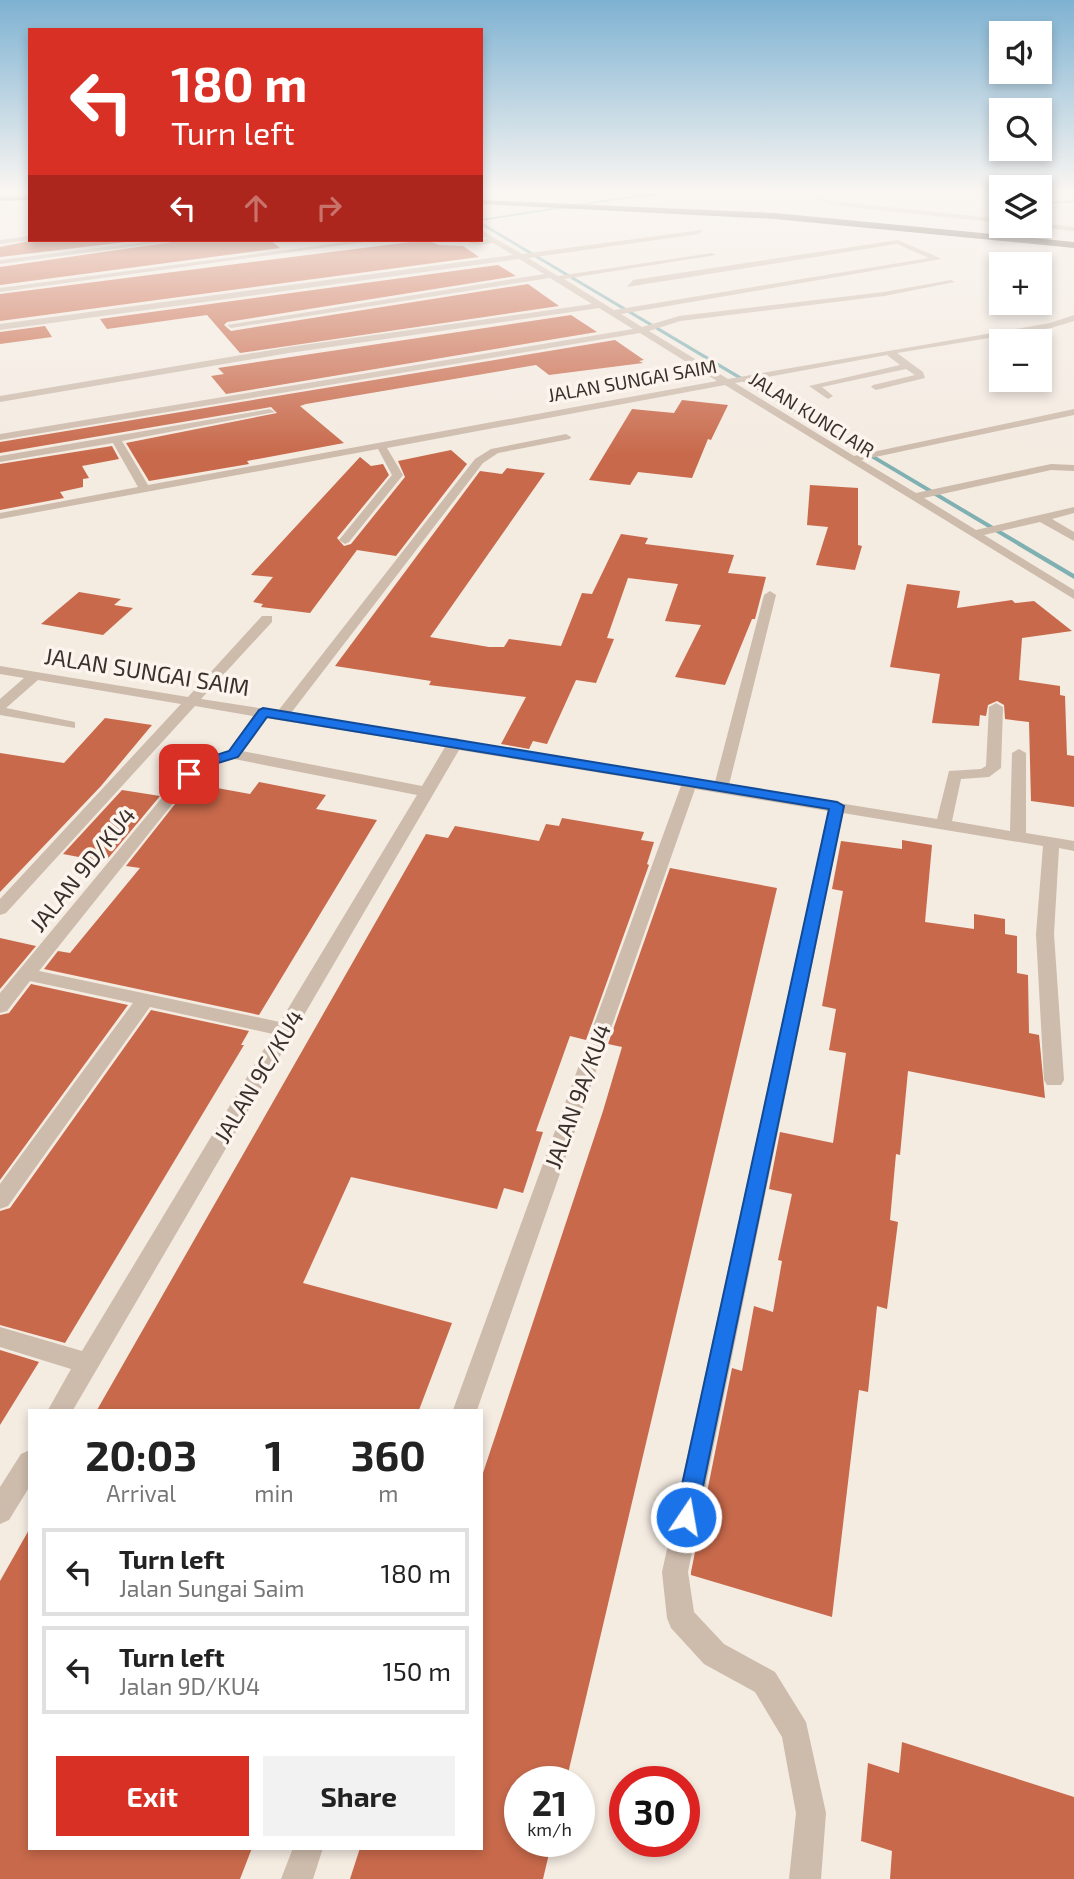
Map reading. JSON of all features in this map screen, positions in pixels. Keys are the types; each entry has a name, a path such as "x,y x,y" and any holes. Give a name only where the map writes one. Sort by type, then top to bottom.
{"street":[{"path":"0,290 75,280"},
{"path":"0,327 340,280"},
{"path":"231,324 539,280"},
{"name":"JALAN KUNCI AIR","path":"562,280 858,458 914,497 980,533 1074,595"},
{"path":"640,292 630,285 649,280"},
{"path":"617,312 814,280"},
{"path":"0,437 646,328 662,323 951,282"},
{"path":"650,298 661,304"},
{"path":"0,399 302,348 600,305"},
{"path":"1051,325 1074,318"},
{"path":"1051,325 1074,326"},
{"name":"JALAN SUNGAI SAIM","path":"0,516 889,352 1051,325"},
{"path":"876,387 920,377 920,374 889,352"},
{"path":"828,396 814,386 907,366"},
{"path":"0,458 270,412"},
{"path":"858,458 1074,412"},
{"path":"282,715 479,461 495,452 566,437"},
{"path":"116,439 145,489"},
{"path":"345,540 398,475 381,446"},
{"path":"914,497 1051,467 1074,468"},
{"path":"980,533 1074,510"},
{"path":"1042,518 1074,537"},
{"path":"721,787 770,595"},
{"path":"0,909 267,619"},
{"name":"JALAN SUNGAI SAIM","path":"0,670 1074,846"},
{"path":"0,708 35,676"},
{"path":"944,824 954,775 984,774 993,768 996,707"},
{"path":"0,708 70,724"},
{"path":"263,712 233,754 427,792"},
{"name":"JALAN 9C/KU4","path":"61,1409 456,743"},
{"path":"1018,837 1019,753"},
{"name":"JALAN 9D/KU4","path":"0,1006 189,774 203,764 233,754"},
{"name":"JALAN 9A/KU4","path":"465,1409 690,782"},
{"path":"805,1879 811,1813 796,1732 765,1682 714,1654 681,1618 675,1572 837,806"},
{"path":"1051,843 1045,934 1054,1080"},
{"path":"26,974 286,1030"},
{"path":"0,1200 145,1000"},
{"path":"0,1337 88,1363"},
{"path":"0,1511 28,1465"},
{"path":"297,1879 307,1850"}],"building":[{"path":"0,280 40,280 0,285"},
{"path":"113,280 309,280 0,321 0,294"},
{"path":"390,280 493,280 227,322 224,325 231,331 528,284 559,306 240,353 207,315 107,329 100,319"},
{"path":"571,315 597,332 226,394 211,376 224,374 218,368"},
{"path":"45,326 52,337 0,344 0,332"},
{"path":"615,340 644,360 639,361 643,363 549,375 536,365 300,406 344,443 247,461 249,464 149,481 126,443 277,413 271,407 0,453 0,442"},
{"path":"682,400 728,405 711,440 708,439 692,478 638,472 630,485 589,480 632,409 674,413"},
{"path":"112,446 119,459 82,466 89,478 83,479 83,487 60,492 64,498 0,510 0,464"},
{"path":"451,450 467,464 396,556 357,550 310,613 261,607 263,604 253,602 273,577 251,575 360,457 371,466 383,464 389,475 337,538 344,546 351,544 405,477 398,461"},
{"path":"507,468 545,473 430,637 489,647 504,647 509,639 561,646 582,593 592,594 621,534 648,538 645,544 734,555 728,573 766,577 755,619 752,619 725,685 675,677 701,625 665,621 678,584 628,578 607,638 614,639 596,683 576,680 547,744 533,741 529,749 501,744 526,697 429,685 431,681 335,666 480,471 502,474"},
{"path":"810,485 858,488 858,545 862,546 855,570 816,565 828,527 807,525"},
{"path":"907,584 960,591 957,608 1012,600 1015,603 1034,601 1072,631 1022,638 1019,680 1060,686 1060,695 1065,696 1067,755 1074,756 1074,807 1031,801 1029,722 1005,719 1004,705 997,701 988,705 986,716 980,715 979,726 932,723 940,674 890,667"},
{"path":"79,592 121,599 114,605 133,608 103,635 41,624"},
{"path":"105,718 152,725 101,786 0,892 0,753 64,763"},
{"path":"259,782 326,795 316,809 377,820 259,1015 44,969 58,951 70,953 140,868 126,866 179,799 193,802 206,786 250,794"},
{"path":"122,790 160,796 105,862 63,854"},
{"path":"562,818 644,832 641,840 654,842 647,864 649,865 586,1040 570,1036 536,1131 543,1132 523,1193 504,1188 497,1209 351,1177 303,1283 452,1323 419,1409 98,1409 426,834 448,838 455,826 539,841 546,824 559,826"},
{"path":"902,840 932,845 925,922 974,929 974,914 1005,919 1005,934 1017,936 1017,973 1028,975 1029,1033 1039,1035 1045,1098 908,1071 900,1155 896,1154 890,1220 898,1222 887,1309 877,1306 868,1392 859,1390 832,1617 691,1575 691,1572 732,1368 742,1371 754,1306 773,1312 782,1261 778,1260 792,1194 769,1189 780,1132 833,1143 846,1053 829,1050 836,1009 822,1006 843,891 832,889 841,841 902,849"},
{"path":"670,868 777,888 570,1766 504,1766 504,1857 548,1857 543,1879 350,1879 359,1850 483,1850 483,1473 622,1047 608,1044"},
{"path":"0,938 36,946 0,989"},
{"path":"31,984 128,1005 0,1180 0,1015 9,1013"},
{"path":"151,1010 249,1031 241,1045 244,1045 65,1343 0,1325 0,1211 10,1208"},
{"path":"0,1350 39,1362 0,1425"},
{"path":"28,1532 28,1850 251,1850 240,1879 0,1879 0,1581"},
{"path":"902,1742 1074,1797 1074,1879 890,1879 892,1851 861,1841 868,1763 899,1773"}],"waterway":[{"path":"576,280 1074,577"}],"route":[{"path":"189,774 203,764 233,754 263,712 837,806 686,1517"}]}
